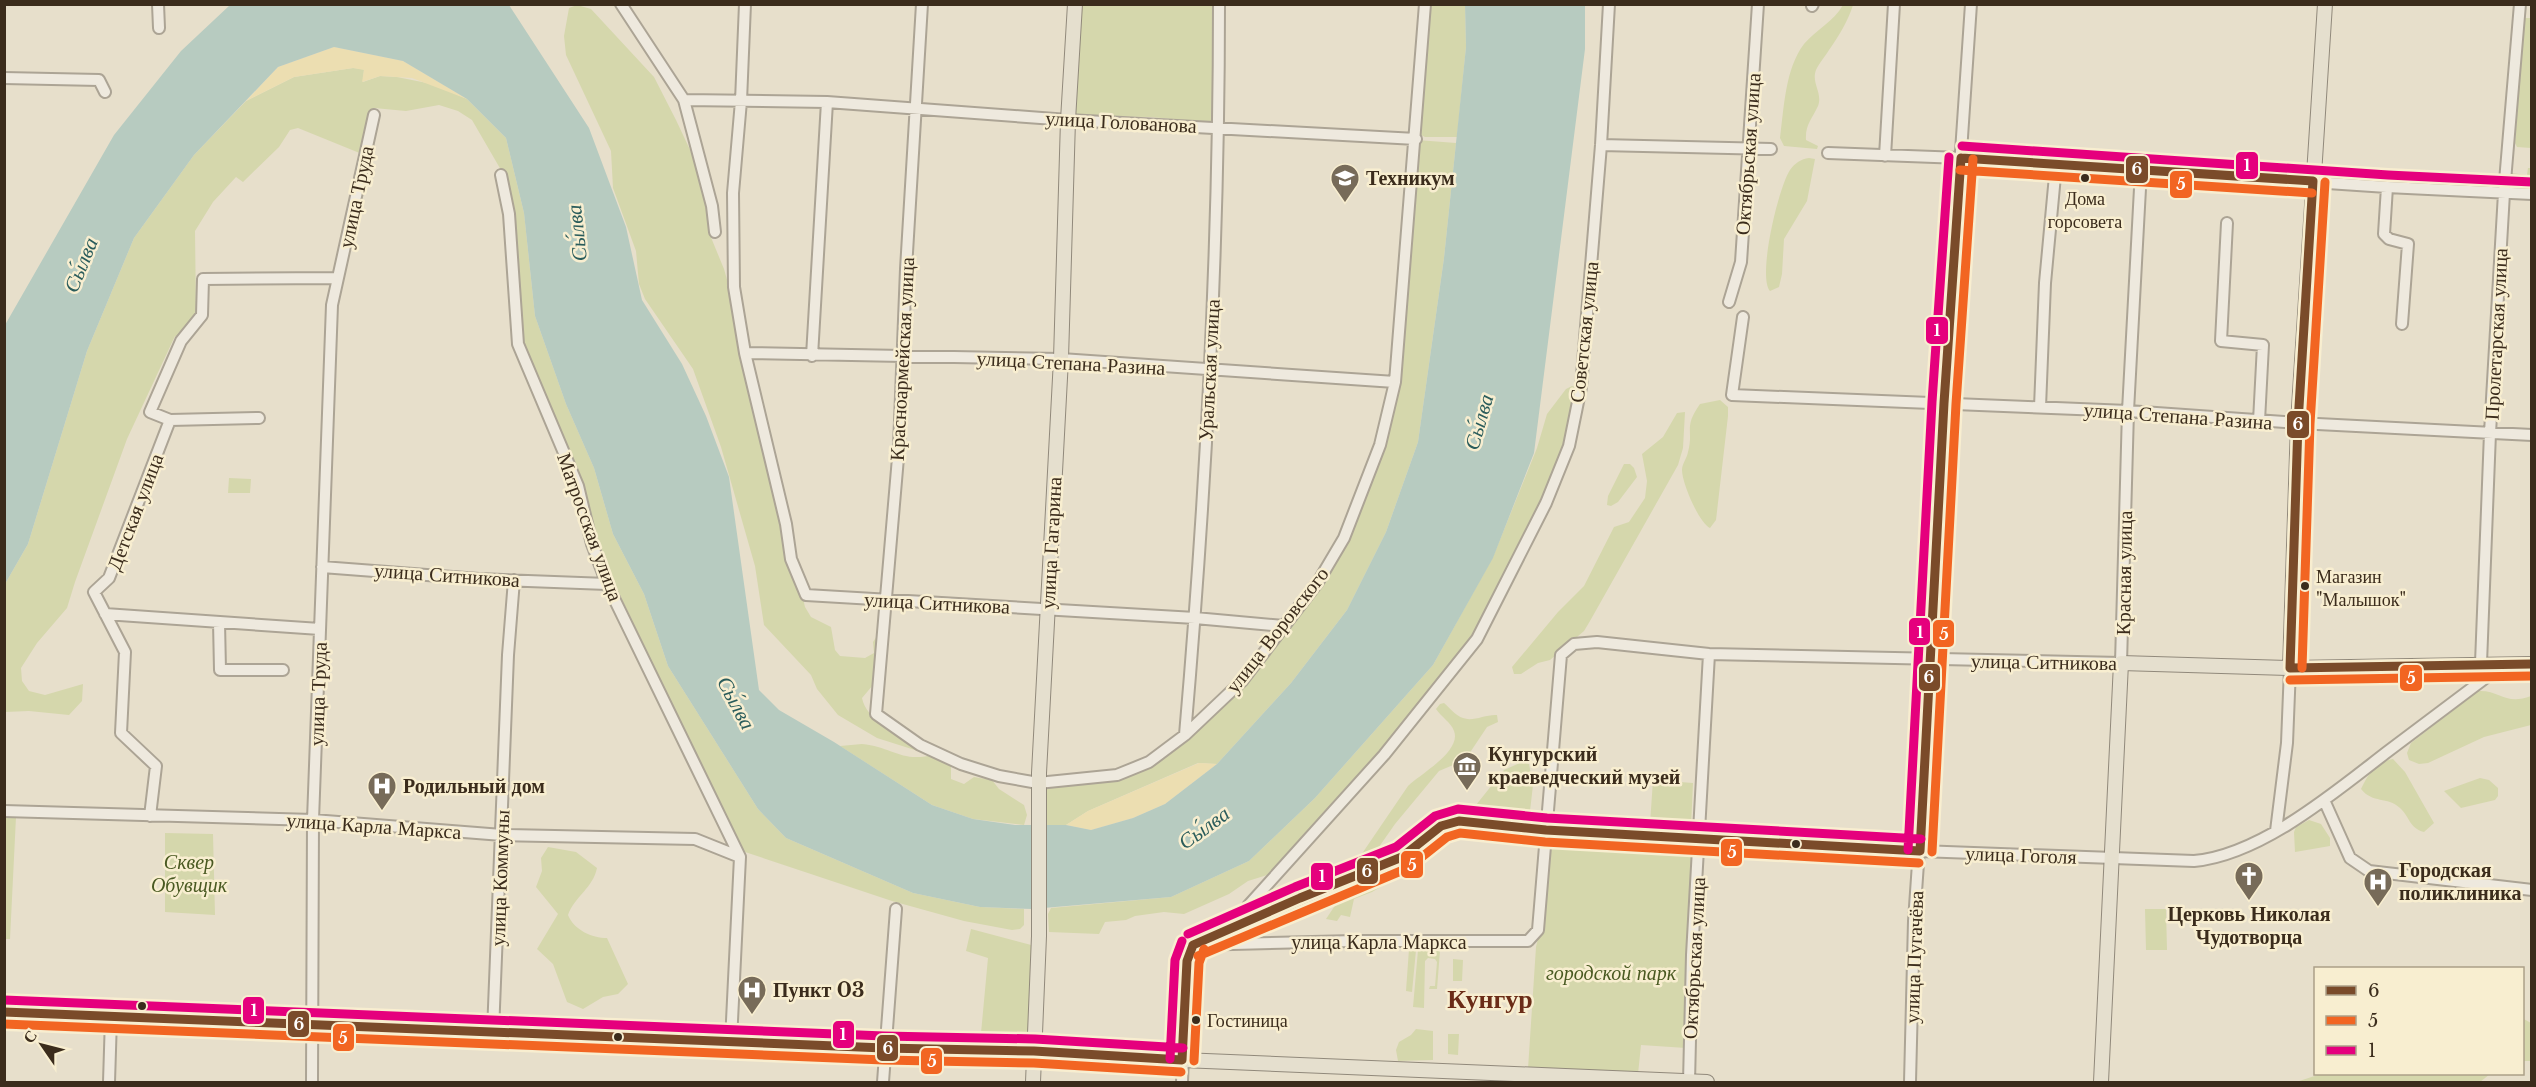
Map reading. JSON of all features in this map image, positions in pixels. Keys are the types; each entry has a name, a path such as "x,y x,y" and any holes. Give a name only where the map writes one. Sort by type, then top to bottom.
{"main road":[{"name":"улица Гагарина","path":"1034,1083 1039,936 1038,783 1061,359 1068,120 1076,4"},
{"path":"2290,668 2298,423 2325,4"},
{"name":"улица Ситникова","path":"2121,663 2290,668 2481,663 2532,664"},
{"name":"Красная улица","path":"2101,1083 2121,663"},
{"path":"1034,1052 1518,1078 1707,1083"}],"street":[{"path":"158,4 159,28"},
{"path":"621,4 684,100 712,206 715,232"},
{"path":"745,4 741,101 733,193 734,286 745,353"},
{"name":"Красноармейская улица","path":"876,714 904,357 906,269 922,4"},
{"name":"Уральская улица","path":"1185,735 1195,618 1210,370 1219,126 1219,4"},
{"name":"улица Воровского","path":"876,714 920,745 962,764 999,776 1038,783 1117,775 1149,762 1185,735 1242,681 1318,582 1344,538 1380,445 1395,382 1425,4"},
{"name":"Советская улица","path":"1245,924 1248,906 1384,755 1477,639 1546,503 1569,446 1581,387 1601,145 1609,4"},
{"name":"Октябрьская улица","path":"1729,302 1741,262 1758,4"},
{"path":"1885,156 1894,4"},
{"name":"улица Пугачёва","path":"1910,1083 1914,921 1932,661 1944,403 1971,4"},
{"name":"Пролетарская улица","path":"2481,663 2490,433 2504,193 2520,4"},
{"path":"4,78 99,80 105,92"},
{"name":"улица Голованова","path":"684,100 827,102 1068,120 1219,126 1416,139"},
{"path":"812,356 827,102"},
{"name":"улица Труда","path":"312,1083 313,820 332,305 374,115"},
{"path":"1601,145 1771,149"},
{"path":"1828,153 1961,158 2387,187 2532,194"},
{"path":"2040,407 2045,283 2056,165"},
{"name":"Красная улица","path":"2121,663 2128,411 2141,170"},
{"name":"Матросская улица","path":"501,175 509,214 518,344 578,486 592,544 607,584 740,857 731,1041"},
{"path":"2387,187 2384,234 2389,239 2408,244 2402,324"},
{"path":"2227,223 2221,341 2263,345 2259,421"},
{"path":"259,418 170,420 150,412 181,341 202,315 203,279 338,278"},
{"name":"улица Степана Разина","path":"1743,317 1732,395 2128,411 2259,421 2532,435"},
{"name":"улица Степана Разина","path":"745,353 1061,359 1395,382"},
{"name":"улица Ситникова","path":"745,353 786,524 791,559 806,595 1195,618 1284,626"},
{"name":"Детская улица","path":"150,816 156,766 121,733 125,652 94,592 110,578 170,420"},
{"name":"улица Ситникова","path":"322,567 607,584"},
{"name":"улица Коммуны","path":"493,1032 508,655 514,580"},
{"path":"105,614 320,629"},
{"path":"219,622 220,670 283,670"},
{"name":"улица Ситникова","path":"1546,830 1561,655 1574,644 1597,642 1709,654 1932,661 2121,663"},
{"name":"Октябрьская улица","path":"1689,1082 1692,955 1709,654"},
{"name":"улица Гоголя","path":"1193,945 1402,857 1441,826 1458,821 1546,830 1920,851 2113,859 2194,861 2213,859 2276,831 2324,800 2504,664"},
{"path":"2276,831 2287,743 2290,668"},
{"path":"2324,800 2350,858 2368,871 2532,890"},
{"name":"улица Карла Маркса","path":"4,811 313,820 502,835 696,839 740,857"},
{"name":"улица Карла Маркса","path":"1193,945 1354,941 1528,941 1538,930 1546,830"},
{"path":"883,1083 896,909"},
{"path":"1182,1083 1187,961 1193,945"},
{"path":"4,1012 312,1026 1034,1052"},
{"path":"109,1083 111,1018"}],"green space":[{"path":"577,5 591,9 654,77 692,154 707,205 710,235 724,269 733,301 805,607 811,617 831,627 835,650 840,656 865,658 874,653 873,642 877,636 879,639 873,685 862,698 876,720 916,747 918,751 877,738 838,715 817,689 811,675 764,625 755,566 721,447 693,369 645,299 639,284 636,251 613,188 611,151 566,55 564,36 569,8"},
{"path":"1080,5 1216,5 1216,123 1150,117 1074,116"},
{"path":"1425,5 1465,5 1466,47 1457,137 1425,137 1419,134"},
{"path":"1843,5 1853,5 1849,17 1815,75 1819,101 1808,126 1806,140 1818,146 1817,149 1784,146 1780,138 1786,89 1793,65 1804,44 1835,16"},
{"path":"2524,18 2531,18 2531,148 2517,147 2515,143"},
{"path":"353,68 364,69 363,82 380,76 397,77 432,84 467,99 506,138 524,213 535,316 566,404 594,468 613,534 644,594 668,666 758,809 786,838 913,893 980,907 1024,909 1024,925 1020,929 1012,930 964,921 892,901 745,852 736,839 598,549 524,350 513,232 501,170 472,120 458,111 439,105 406,111 374,108 362,154 298,128 290,130 279,147 243,182 236,177 213,202 195,231 196,312 181,341 175,336 127,439 67,608 37,643 21,668 22,681 29,691 45,695 83,684 82,701 69,715 29,711 5,712 5,584 28,544 87,351 134,238 194,155 246,101 294,77"},
{"path":"1417,140 1456,143 1444,258 1418,442 1386,532 1347,610 1291,683 1217,764 1198,763 1088,811 1066,825 1044,825 1041,784 1119,777 1196,728 1317,591 1379,455 1407,291"},
{"path":"1809,158 1815,159 1807,201 1784,239 1779,287 1770,291 1766,268 1775,211 1790,170 1796,163"},
{"path":"2528,168 2531,168 2531,183 2511,182 2511,173 2527,175"},
{"path":"1576,387 1577,396 1563,453 1551,486 1530,521 1511,565 1473,637 1394,736 1274,873 1248,881 1229,894 1184,914 1164,912 1105,922 1099,934 1049,932 1048,914 1051,908 1171,897 1249,861 1315,798 1433,665 1493,557 1537,448 1547,414 1566,389"},
{"path":"1720,400 1728,407 1728,416 1716,520 1710,528 1701,519 1692,502 1682,470 1690,445 1690,424 1695,412 1700,404"},
{"path":"1685,412 1683,448 1678,465 1584,631 1550,660 1538,663 1521,674 1514,674 1512,667 1558,612 1584,586 1614,527 1629,522 1645,498 1647,481 1642,454 1663,437 1677,413"},
{"path":"1624,464 1630,464 1634,468 1637,477 1618,502 1611,506 1607,505 1608,496"},
{"path":"229,478 251,479 250,493 228,493"},
{"path":"2478,691 2486,691 2509,699 2531,696 2531,725 2484,737 2428,763 2419,764 2409,760 2407,753 2411,743"},
{"path":"1444,703 1455,714 1463,718 1497,715 1498,722 1487,727 1465,760 1439,771 1395,824 1374,854 1363,859 1359,858 1408,786 1438,762 1452,746 1455,739 1454,731 1436,709"},
{"path":"862,744 906,756 924,757 935,754 951,764 951,779 964,784 974,777 992,780 999,789 1024,805 1027,815 1024,825 973,819 932,805 840,746"},
{"path":"2393,759 2405,772 2434,823 2424,832 2415,828 2395,804 2370,797 2361,789 2373,770"},
{"path":"1522,762 1529,764 1533,785 1530,811 1485,811 1476,805 1504,770"},
{"path":"2480,778 2489,780 2498,788 2498,796 2495,800 2461,808 2444,791"},
{"path":"1653,780 1693,783 1691,827 1650,824"},
{"path":"5,817 16,817 10,939 5,939"},
{"path":"2309,820 2321,824 2330,838 2330,846 2295,852 2296,827"},
{"name":"Сквер Обувщик","path":"165,833 213,834 215,915 165,912"},
{"name":"городской парк","path":"1547,841 1696,849 1686,1048 1641,1045 1638,1074 1528,1069 1536,947"},
{"path":"548,847 576,852 597,868 592,881 568,915 584,932 595,937 607,938 628,984 618,994 603,997 583,1009 567,1002 553,964 537,949 558,914 536,887 542,871 541,858"},
{"path":"1399,863 1406,863 1411,869 1372,892 1354,899 1350,917 1341,915 1337,921 1326,919 1340,898 1337,889 1340,885"},
{"path":"2145,909 2166,909 2167,950 2146,950"},
{"path":"971,929 1035,946 1029,1034 1020,1044 980,1044 988,958 966,951"},
{"path":"1409,949 1416,950 1412,992 1406,991"},
{"path":"1418,950 1440,951 1437,989 1429,989 1430,986 1435,986 1437,962 1435,959 1428,958 1425,961 1424,1008 1413,1007"},
{"path":"1453,959 1463,960 1462,981 1453,981"},
{"path":"2524,1019 2531,1023 2531,1061 2524,1061"},
{"path":"1416,1029 1433,1031 1433,1060 1398,1061 1396,1050 1399,1042"},
{"path":"1448,1034 1459,1034 1458,1055 1448,1054"},
{"path":"2318,1075 2489,1075 2480,1082 2296,1082"}],"sand":[{"path":"334,47 403,61 467,99 412,78 380,76 362,82 364,70 353,68 294,77 246,101 278,67"},
{"path":"1199,763 1217,764 1165,804 1133,818 1091,830 1066,825 1088,811"}],"water":[{"name":"Сы́лва","path":"230,5 509,5 589,128 626,227 642,300 682,364 706,416 729,477 759,690 779,710 834,742 932,805 973,819 1015,825 1066,825 1091,830 1133,818 1165,804 1217,764 1291,683 1347,610 1386,532 1418,442 1444,258 1466,47 1465,5 1585,5 1585,49 1534,453 1493,558 1433,665 1315,798 1249,861 1171,897 1032,909 980,907 913,893 786,838 758,809 668,666 644,594 613,534 594,468 566,404 535,316 524,213 506,138 467,99 403,61 334,47 278,67 194,155 134,238 87,351 28,544 5,584 5,325 114,135 181,51"}],"transit line":[{"name":"1","path":"1962,146 2388,175 2532,182"},
{"name":"1","path":"1908,850 1932,402 1949,157"},
{"name":"6","path":"1961,158 2313,181"},
{"name":"6","path":"1920,851 1944,403 1961,158"},
{"name":"5","path":"1932,852 1956,404 1973,159"},
{"name":"5","path":"1960,170 2312,193"},
{"name":"6","path":"2290,668 2298,423 2313,181"},
{"name":"5","path":"2302,668 2310,424 2325,182"},
{"name":"6","path":"2290,668 2532,664"},
{"name":"5","path":"2290,680 2532,676"},
{"name":"1","path":"1188,934 1295,887 1396,847 1435,816 1458,809 1547,818 1921,839"},
{"name":"6","path":"1193,945 1402,857 1441,826 1459,821 1546,830 1920,851"},
{"name":"5","path":"1198,956 1408,868 1447,837 1460,833 1545,842 1919,863"},
{"name":"1","path":"1170,1059 1175,960 1182,941"},
{"name":"6","path":"1182,1060 1187,961 1193,945"},
{"name":"5","path":"1194,1061 1199,963 1204,949"},
{"name":"1","path":"4,1000 884,1036 1035,1039 1183,1048"},
{"name":"6","path":"4,1012 884,1048 1034,1051 1182,1060"},
{"name":"5","path":"4,1024 884,1060 1034,1063 1181,1072"}],"place":[{"name":"Дома горсовета","path":"2085,178"},
{"name":"Техникум","path":"1345,204"},
{"name":"Магазин \"Малышок\"","path":"2305,586"},
{"name":"Кунгурский краеведческий музей","path":"1467,792"},
{"name":"Родильный дом","path":"382,812"},
{"name":"Церковь Николая Чудотворца","path":"2249,902"},
{"name":"Городская поликлиника","path":"2378,908"},
{"name":"Пункт 03","path":"752,1016"},
{"name":"Гостиница","path":"1196,1020"}],"district":[{"name":"Кунгур","path":"1490,999"}]}
